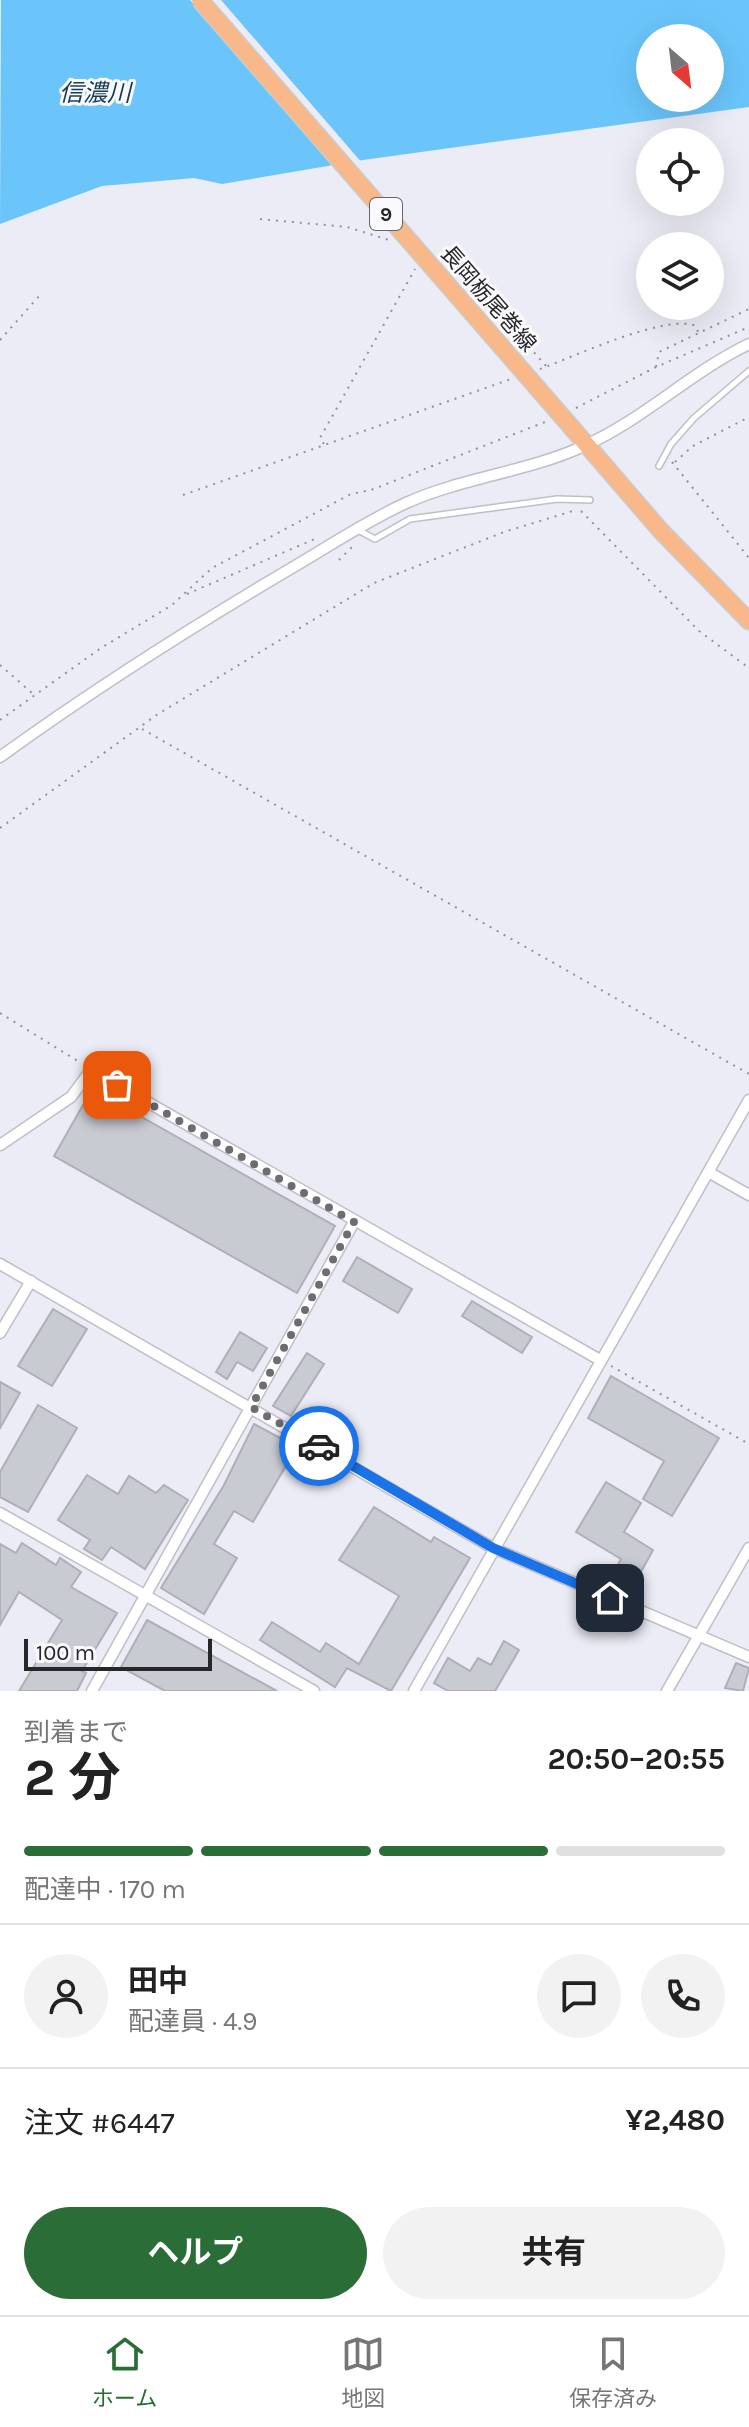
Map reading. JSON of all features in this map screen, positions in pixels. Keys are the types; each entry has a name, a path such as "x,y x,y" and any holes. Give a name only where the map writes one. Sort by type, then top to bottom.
{"main road":[{"name":"長岡栃尾巻線","path":"200,0 661,531 749,621"}],"street":[{"path":"0,757 178,635 403,504 451,485 524,468 586,445 628,422 719,358 749,344"},
{"path":"0,1145 71,1097 91,1070 600,1360"},
{"path":"414,1691 749,1100"},
{"path":"710,1173 749,1195"},
{"path":"92,1691 354,1222"},
{"path":"0,1264 493,1548 749,1657"},
{"path":"0,1333 31,1281"},
{"path":"0,1513 314,1691"},
{"path":"667,1691 749,1548"}],"lane":[{"path":"659,466 671,444 694,418 749,371"},
{"path":"361,531 375,539 410,519 557,499 590,500"}],"path":[{"path":"325,445 320,438 418,264"},
{"path":"0,340 41,294"},
{"path":"656,367 659,352 749,309"},
{"path":"551,365 665,325 688,322 696,326 698,332"},
{"path":"569,411 656,367 749,327"},
{"path":"183,495 509,380"},
{"path":"674,463 693,446 749,417"},
{"path":"185,595 212,568 351,494 371,490 549,420"},
{"path":"665,458 674,463 749,558"},
{"path":"0,828 158,714 374,583 504,532 580,509 699,631 749,668"},
{"path":"339,560 361,531"},
{"path":"0,720 185,595 327,534"},
{"path":"0,665 33,695"},
{"path":"141,729 749,1074"},
{"path":"0,1013 91,1070"},
{"path":"600,1360 749,1444"}],"water":[{"name":"信濃川","path":"1,0 749,0 749,107 724,110 724,24 636,24 636,112 713,112 363,160 222,184 194,178 102,186 0,224"}],"pier":[{"path":"190,0 221,0 363,164 336,169"}],"building":[{"path":"92,1089 335,1226 297,1293 54,1156"},
{"path":"357,1257 412,1289 398,1313 343,1281"},
{"path":"472,1301 532,1337 522,1353 462,1316"},
{"path":"53,1309 87,1329 52,1386 18,1366"},
{"path":"240,1332 267,1348 253,1371 237,1362 227,1379 216,1372"},
{"path":"307,1353 324,1364 291,1416 273,1406"},
{"path":"611,1376 719,1438 672,1516 643,1499 664,1461 588,1418"},
{"path":"0,1382 20,1393 0,1428"},
{"path":"38,1405 77,1428 28,1512 0,1497 0,1472"},
{"path":"254,1424 297,1447 253,1522 234,1511 214,1544 237,1558 204,1614 161,1588 224,1485"},
{"path":"87,1475 118,1494 129,1476 156,1493 164,1485 188,1500 145,1569 111,1547 102,1560 84,1549 90,1540 58,1520"},
{"path":"606,1482 641,1503 624,1532 653,1550 632,1588 612,1576 621,1559 576,1532"},
{"path":"374,1507 431,1542 434,1537 470,1558 391,1691 347,1668 335,1687 260,1640 272,1622 320,1652 326,1643 359,1664 399,1596 339,1560"},
{"path":"22,1543 56,1565 60,1558 81,1572 71,1587 117,1613 82,1671 86,1673 77,1691 19,1691 62,1620 19,1592 0,1625 0,1544 16,1553"},
{"path":"147,1620 277,1691 165,1691 121,1667"},
{"path":"504,1641 519,1650 495,1691 448,1691 434,1683 448,1658 470,1671 478,1658 491,1665"},
{"path":"736,1663 749,1668 743,1691 725,1688"}],"way so far":[{"path":"117,1085 354,1222 343,1247 251,1407 319,1446"}],"route":[{"path":"319,1446 493,1548 610,1598"}]}
